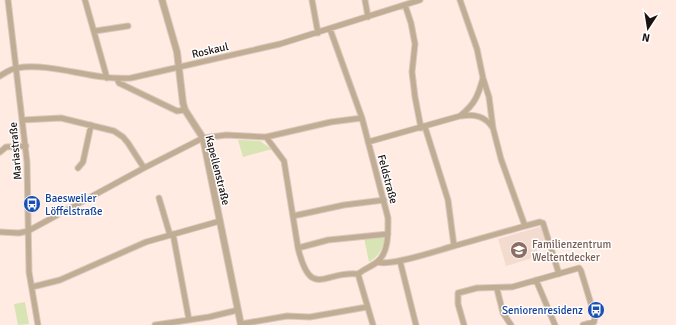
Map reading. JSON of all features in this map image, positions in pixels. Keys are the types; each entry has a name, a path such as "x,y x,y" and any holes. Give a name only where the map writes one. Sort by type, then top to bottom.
{"street":[{"name":"Mariastraße","path":"8,0 26,146 28,178 29,272 38,325"},
{"path":"85,0 95,31 107,78"},
{"name":"Kapellenstraße","path":"162,0 180,67 182,95 185,110 203,138 241,324"},
{"path":"312,0 318,33"},
{"path":"365,0 368,17"},
{"path":"460,0 477,49 483,78 489,97 493,128 501,159 525,226"},
{"name":"Roskaul","path":"0,76 16,68 43,68 107,78 131,78 261,49 318,33 417,1"},
{"path":"405,6 416,44 412,72 414,98 448,200 454,246"},
{"path":"95,31 128,26"},
{"name":"Feldstraße","path":"330,29 362,118 388,218 388,234 384,253 377,262"},
{"path":"460,116 475,102 483,78"},
{"path":"117,79 119,83 177,110 185,110"},
{"path":"368,142 460,116 478,116 486,118 493,128"},
{"path":"23,120 61,118 114,131 123,137 144,168"},
{"path":"0,232 19,233 28,231 203,138 226,135 266,137 331,122 362,118"},
{"path":"78,168 83,162 92,126"},
{"path":"266,137 284,161 301,260 308,274 316,279 320,280 358,274 377,262 382,264 400,261 540,222 543,223 559,274"},
{"path":"0,152 6,147 26,146"},
{"path":"159,198 172,234 190,320"},
{"path":"293,216 344,204 384,200"},
{"path":"32,288 60,280 146,242 220,221"},
{"path":"298,248 328,240 388,234"},
{"path":"400,261 416,325"},
{"path":"464,325 458,304 458,293 477,288 497,289 512,287 578,268 581,271 595,317 594,322 582,325"},
{"path":"358,274 373,325"},
{"path":"536,280 555,325"},
{"path":"497,289 503,313 511,325"},
{"path":"241,324 287,316 310,317 367,307"},
{"path":"155,325 190,320 238,310"}],"shaded area":[{"name":"Familienzentrum Weltentdecker","path":"543,226 547,240 535,244 539,256 506,266 498,239"}],"green space":[{"path":"238,140 260,141 273,150 243,157"},
{"path":"385,237 382,248 378,255 369,262 364,238"},
{"path":"25,302 29,324 18,325 14,304"}],"place":[{"name":"Baesweiler Löffelstraße","path":"32,204"},
{"name":"Familienzentrum Weltentdecker","path":"519,250"},
{"name":"Seniorenresidenz","path":"596,310"}]}
